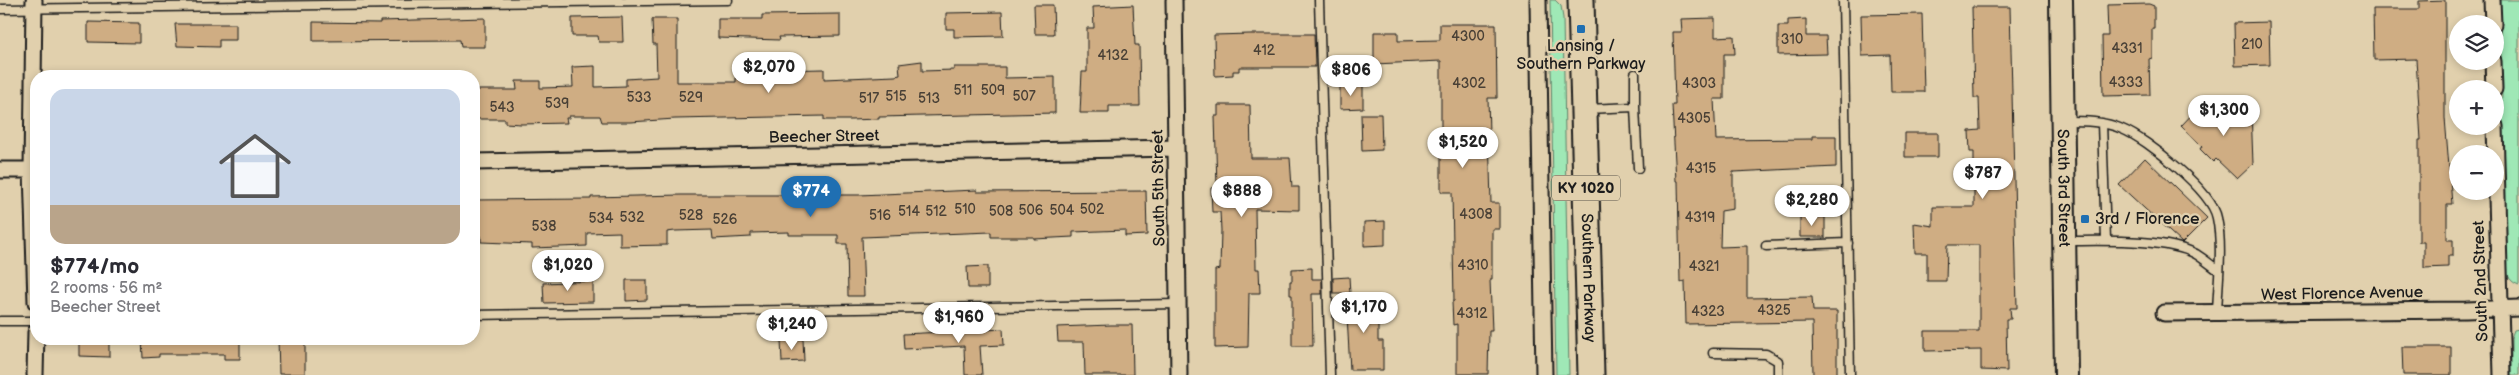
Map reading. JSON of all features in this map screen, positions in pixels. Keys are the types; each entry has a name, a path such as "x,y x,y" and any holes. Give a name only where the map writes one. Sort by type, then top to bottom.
{"main road":[{"name":"Southern Parkway","path":"1581,0 1591,375"},
{"name":"South 3rd Street","path":"2061,0 2066,375"}],"street":[{"name":"South 5th Street","path":"1174,0 1179,375"},
{"path":"1538,0 1544,375"},
{"path":"2492,0 2493,15"},
{"path":"34,4 34,70"},
{"name":"South 2nd Street","path":"2495,135 2502,375"},
{"name":"Beecher Street","path":"480,162 1175,148"},
{"path":"0,170 30,170"},
{"name":"West Florence Avenue","path":"2164,313 2519,308"},
{"path":"35,375 36,345"}],"lane":[{"path":"0,9 34,4 728,0"},
{"path":"1319,0 1330,375"},
{"path":"1843,0 1850,375"},
{"path":"1634,74 1638,168"},
{"path":"1584,109 1635,107"},
{"path":"2064,120 2102,123 2120,128 2142,138 2164,156 2209,201 2217,216 2217,312"},
{"path":"2102,123 2106,240"},
{"path":"2065,240 2137,242 2178,249 2195,254 2218,270"},
{"path":"1766,246 1848,242"},
{"path":"480,315 1179,304"},
{"path":"0,321 30,321"},
{"path":"1713,352 1766,354 1778,361 1778,375"}],"green space":[{"path":"1550,0 1555,0 1561,6 1563,18 1569,375 1556,375"},
{"path":"2500,0 2519,0 2519,285 2510,278 2505,260 2503,135 2504,80 2502,80 2501,70 2504,70 2504,15 2500,15"},
{"path":"2519,329 2519,375 2511,375 2511,338 2514,330"}],"building":[{"path":"2445,0 2445,118 2449,167 2449,200 2452,200 2452,204 2447,204 2447,240 2453,240 2453,256 2448,256 2448,267 2424,268 2424,242 2419,242 2419,140 2421,140 2416,59 2374,60 2373,9 2419,9 2419,1"},
{"path":"2149,4 2154,6 2152,58 2149,59 2150,95 2103,96 2102,36 2108,36 2107,5"},
{"path":"1034,5 1053,5 1054,34 1035,34"},
{"path":"1133,5 1135,45 1139,45 1140,106 1109,106 1109,113 1080,113 1082,72 1087,72 1087,28 1094,28 1093,7"},
{"path":"1972,7 2010,7 2017,308 2010,308 2011,319 2006,319 2007,371 1981,370 1981,350 1925,351 1925,331 1979,331 1979,245 1947,245 1946,281 1927,281 1927,253 1915,253 1914,223 1933,226 1933,207 1974,207 1974,152 1970,152 1969,131 1980,130 1979,98 1974,98"},
{"path":"1002,12 1003,36 954,37 954,29 946,29 946,13"},
{"path":"840,14 840,36 779,37 780,40 718,38 718,19 762,19 762,15"},
{"path":"1922,14 1924,92 1891,92 1890,55 1862,56 1861,15"},
{"path":"622,17 623,42 599,42 598,36 572,36 572,18"},
{"path":"485,18 485,47 461,47 460,40 313,41 313,22 380,23 380,21"},
{"path":"1715,18 1715,37 1734,36 1735,54 1724,54 1724,99 1714,99 1716,140 1812,139 1812,136 1836,136 1836,167 1733,172 1733,209 1721,211 1720,247 1747,246 1747,298 1812,297 1813,311 1837,311 1837,375 1813,375 1812,322 1686,324 1685,281 1680,282 1678,181 1676,181 1672,105 1675,105 1673,32 1682,32 1681,19"},
{"path":"652,19 677,19 677,82 736,82 736,75 776,74 776,70 824,69 824,79 895,76 900,75 899,64 922,61 922,71 954,70 954,67 1005,67 1005,78 1055,77 1055,113 879,117 879,119 850,120 824,120 824,116 675,119 630,122 602,122 600,116 569,116 569,118 566,118 567,123 521,124 505,123 505,119 480,119 480,90 517,90 516,81 540,81 540,88 573,87 572,67 595,66 595,87 626,86 626,79 657,77 656,44 653,44"},
{"path":"1806,19 1806,36 1826,36 1827,54 1778,55 1778,26 1788,26 1788,20"},
{"path":"88,22 139,23 139,43 88,42"},
{"path":"2269,22 2270,65 2235,66 2234,23"},
{"path":"175,24 236,24 236,40 219,40 219,47 177,46"},
{"path":"1440,24 1496,24 1497,98 1488,98 1491,203 1499,203 1499,229 1492,229 1492,280 1490,280 1492,331 1489,331 1488,374 1457,374 1457,324 1453,325 1452,302 1454,301 1452,192 1441,192 1441,61 1374,64 1374,32 1398,32 1398,41 1440,40"},
{"path":"1314,34 1315,67 1239,67 1239,71 1233,71 1233,75 1215,76 1214,35"},
{"path":"1340,85 1363,85 1363,108 1340,109"},
{"path":"1218,105 1250,105 1251,158 1290,158 1292,187 1299,187 1299,210 1255,209 1256,269 1259,269 1260,293 1249,293 1248,347 1215,348 1215,270 1220,269 1221,230 1220,212 1212,212 1211,188 1217,187 1215,116 1218,116"},
{"path":"2197,109 2251,109 2253,164 2237,179 2216,159 2213,162 2200,149 2202,146 2181,126"},
{"path":"1361,114 1381,114 1382,150 1362,151"},
{"path":"1905,133 1938,133 1938,157 1905,157"},
{"path":"2145,158 2207,218 2182,243 2119,185"},
{"path":"977,190 977,192 1146,191 1147,235 1125,236 1125,230 1073,232 1073,237 1034,239 1034,237 991,237 991,232 862,237 864,296 848,296 847,244 838,244 838,235 789,235 789,232 751,233 751,237 713,239 712,230 675,231 667,232 667,245 620,246 620,232 587,233 587,246 532,248 532,244 481,242 480,236 480,200 591,199 591,197 681,195 859,195"},
{"path":"1800,217 1825,217 1825,237 1800,237"},
{"path":"1385,221 1385,245 1364,246 1364,222"},
{"path":"988,266 988,288 968,288 967,267"},
{"path":"1312,268 1312,279 1322,279 1322,294 1312,294 1313,346 1292,346 1292,295 1290,295 1290,281 1292,281 1292,269"},
{"path":"1349,277 1350,293 1333,293 1333,278"},
{"path":"626,280 647,280 647,300 626,301"},
{"path":"593,281 593,302 544,303 543,283"},
{"path":"1346,297 1378,297 1378,341 1383,341 1383,370 1350,370"},
{"path":"1132,325 1133,375 1085,375 1084,342 1058,342 1057,327"},
{"path":"1003,329 1004,345 980,346 982,375 965,375 964,346 904,349 903,334"},
{"path":"803,339 804,361 782,362 781,340"},
{"path":"79,345 109,345 109,357 79,356"},
{"path":"142,345 240,345 240,359 224,359 224,354 159,354 159,357 143,358"},
{"path":"278,345 305,345 305,374 279,374"},
{"path":"2402,347 2451,347 2451,375 2403,375"}],"place":[{"name":"Lansing / Southern Parkway","path":"1581,29"},
{"name":"3rd / Florence","path":"2085,219"}]}
